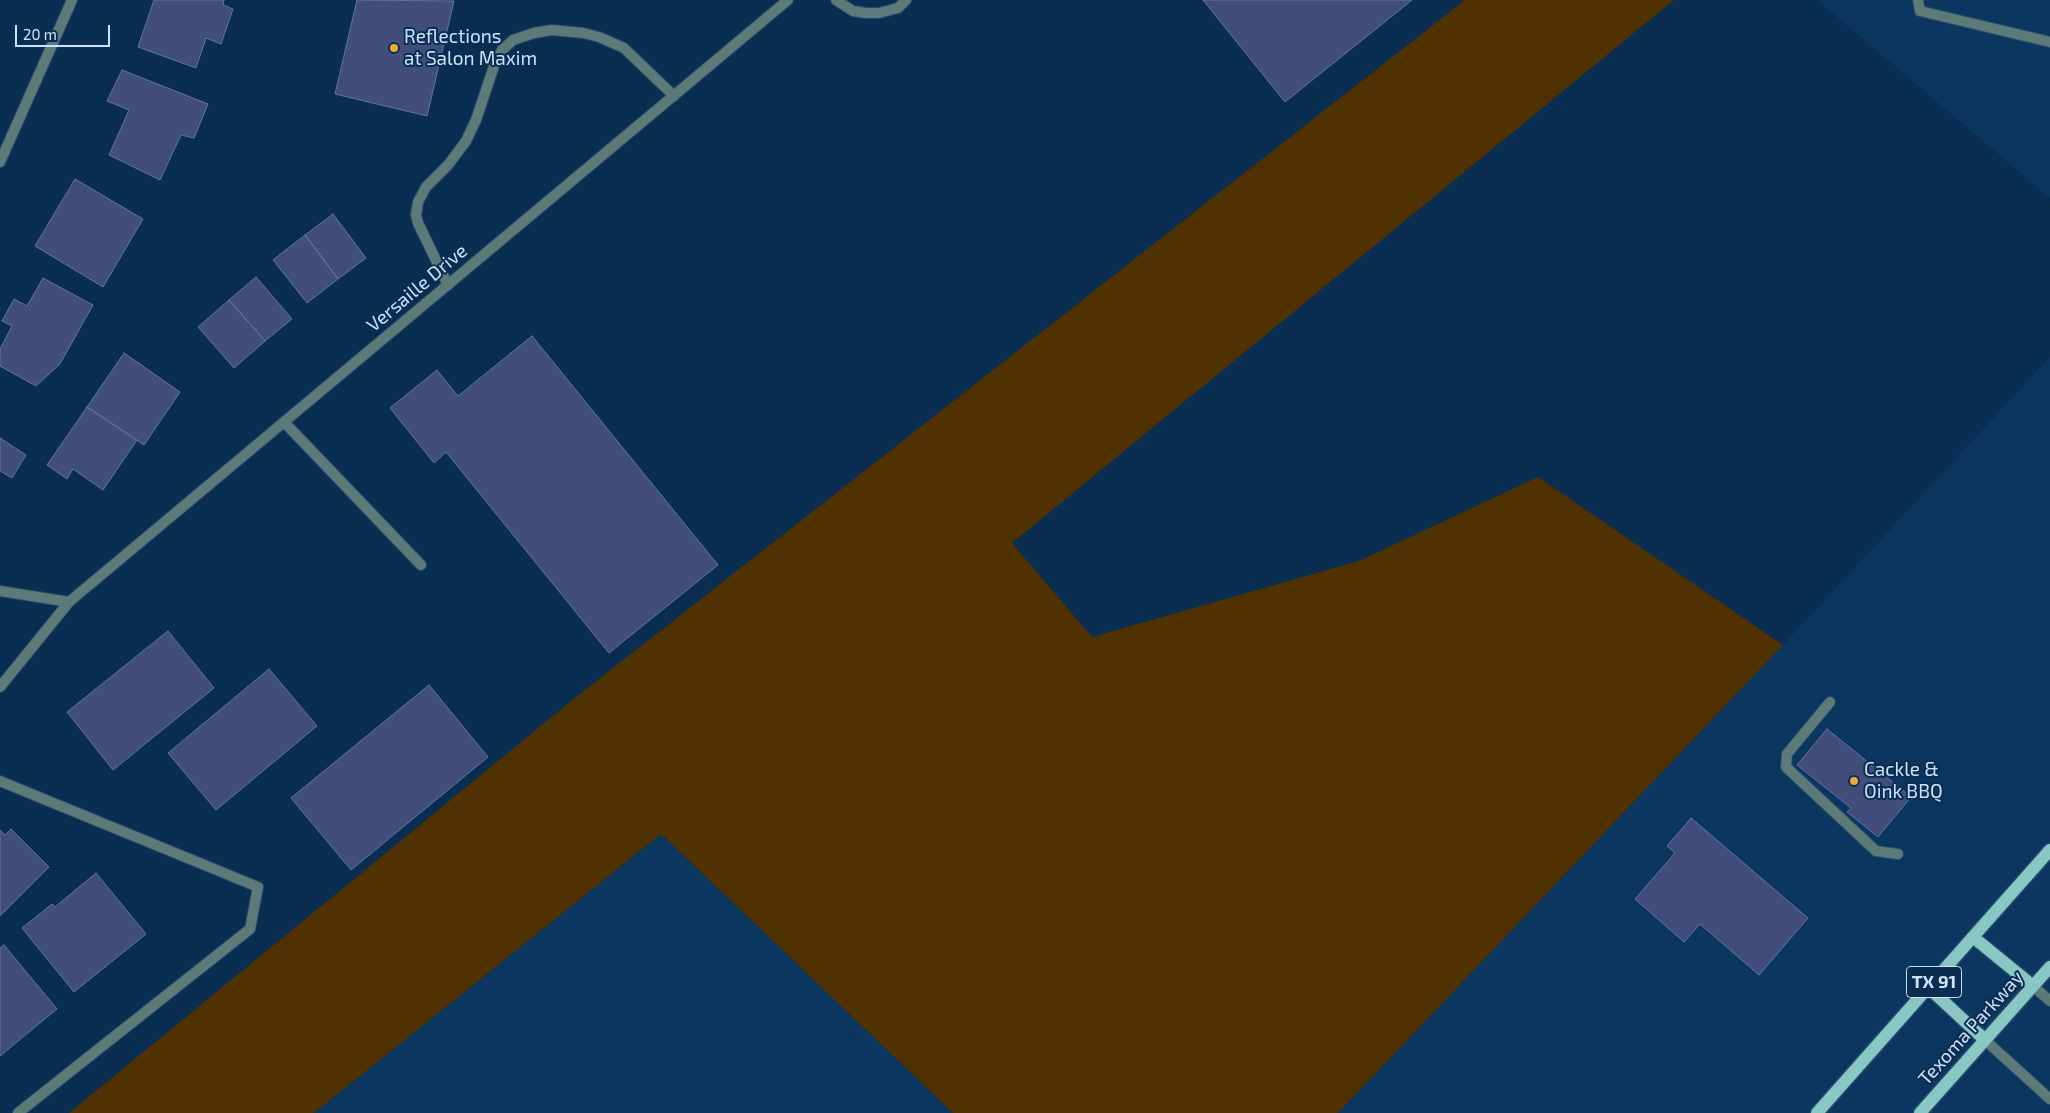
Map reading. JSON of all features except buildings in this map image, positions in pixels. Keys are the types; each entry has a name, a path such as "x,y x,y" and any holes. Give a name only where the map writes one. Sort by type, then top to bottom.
{"main road":[{"name":"TX 91","path":"1817,1113 2050,850"},
{"path":"1973,937 2033,986"},
{"name":"Texoma Parkway","path":"1920,1113 2050,967"},
{"path":"1929,988 1985,1040"}],"street":[{"path":"0,162 72,0"},
{"name":"Versaille Drive","path":"0,687 69,602 788,0"},
{"path":"836,0 853,11 866,13 879,13 898,8 906,0"},
{"path":"1918,0 1920,11 2050,42"},
{"path":"448,285 418,223 416,215 418,202 426,187 448,165 466,141 482,102 495,62 502,50 513,40 534,33 552,30 583,33 599,37 624,48 674,96"},
{"path":"284,422 421,566"},
{"path":"0,591 69,602"},
{"path":"1830,702 1787,754 1786,767 1876,851 1898,854"},
{"path":"0,781 258,887 250,929 18,1113"},
{"path":"2033,986 2050,1001"},
{"path":"1985,1040 2050,1098"}],"shaded area":[{"path":"1465,0 1674,0 1012,543 1092,637 1359,561 1538,477 1783,645 1338,1113 953,1113 661,834 314,1113 69,1113 576,697"},
{"path":"1817,0 2050,0 2050,198"},
{"path":"2050,357 2050,1113 1338,1113 1783,645"},
{"path":"661,834 953,1113 314,1113"}],"place":[{"name":"Reflections at Salon Maxim","path":"394,48"},
{"name":"Cackle & Oink BBQ","path":"1854,781"}]}
